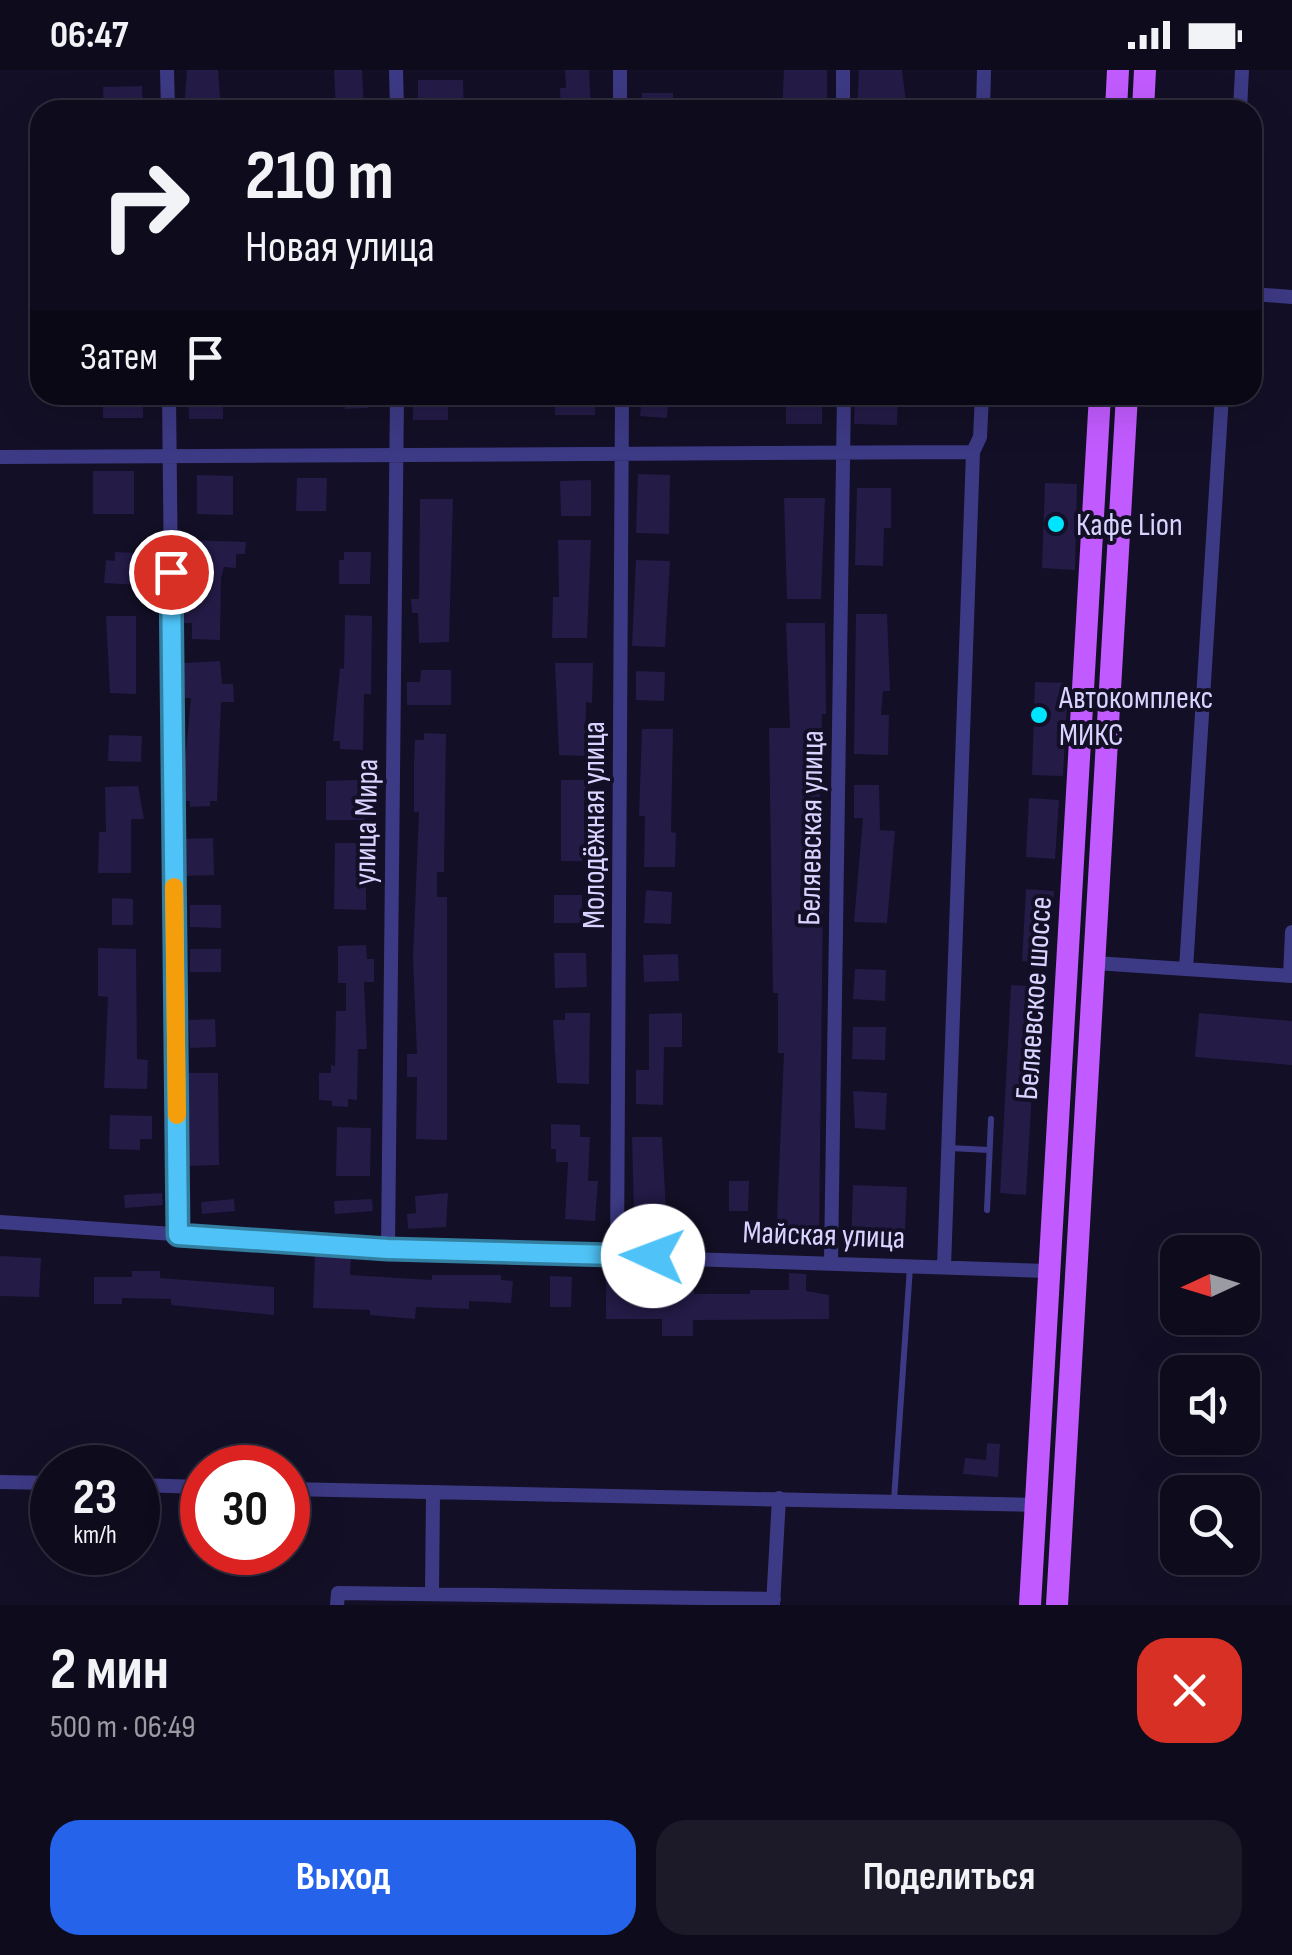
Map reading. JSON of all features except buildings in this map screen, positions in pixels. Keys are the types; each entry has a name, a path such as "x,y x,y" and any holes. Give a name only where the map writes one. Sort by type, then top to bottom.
{"main road":[{"path":"1116,100 1118,70"},
{"path":"1144,100 1145,70"},
{"name":"Беляевское шоссе","path":"1030,1605 1099,405"},
{"name":"Беляевское шоссе","path":"1056,1605 1126,405"},
{"path":"1047,1271 1076,1273"}],"street":[{"path":"167,70 168,100"},
{"path":"396,70 397,100"},
{"path":"620,70 620,100"},
{"path":"843,70 843,100"},
{"path":"983,100 984,70"},
{"path":"1240,100 1242,70"},
{"path":"1262,295 1292,297"},
{"path":"169,405 178,1235"},
{"name":"улица Мира","path":"388,1249 398,405"},
{"name":"Молодёжная улица","path":"617,1255 622,405"},
{"name":"Беляевская улица","path":"832,1261 844,405"},
{"path":"944,1266 973,452 980,437 982,405"},
{"path":"1186,969 1221,405"},
{"path":"0,458 973,452"},
{"path":"1095,962 1291,976 1292,932"},
{"name":"Майская улица","path":"0,1222 388,1249 1047,1271"},
{"path":"0,1482 30,1483"},
{"path":"310,1490 1036,1505"},
{"path":"432,1591 433,1494"},
{"path":"338,1599 432,1591 566,1601 773,1602 778,1498"}],"lane":[{"path":"986,1210 991,1120"},
{"path":"948,1148 989,1150"},
{"path":"894,1500 910,1264"}],"slow traffic":[{"path":"174,887 177,1115"}],"place":[{"name":"Кафе Lion","path":"1056,524"},
{"name":"Автокомплекс МИКС","path":"1039,715"}],"route":[{"path":"171,572 178,1235 388,1249 653,1256"}]}
